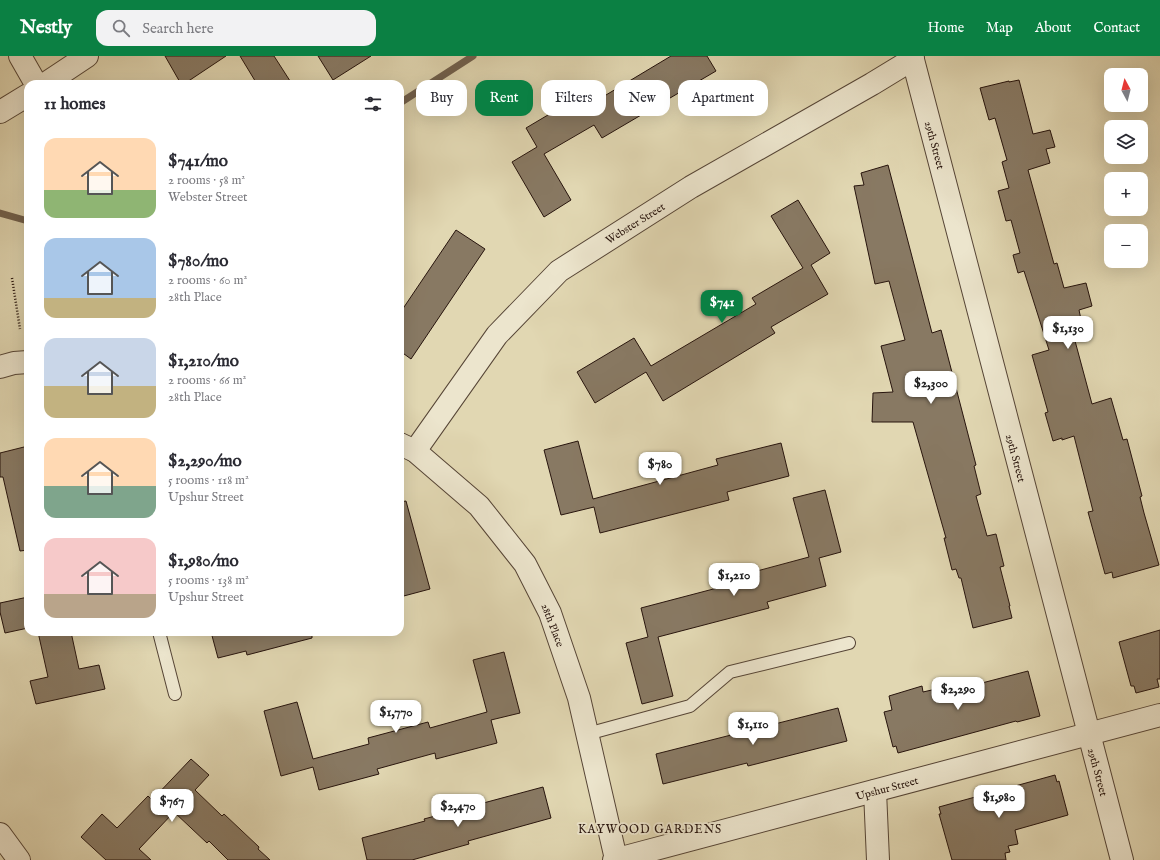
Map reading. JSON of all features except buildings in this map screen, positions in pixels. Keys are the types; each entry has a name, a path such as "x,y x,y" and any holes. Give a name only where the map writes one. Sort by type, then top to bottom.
{"street":[{"path":"20,56 34,80"},
{"path":"51,80 87,56"},
{"name":"Webster Street","path":"407,447 497,335 559,271 691,187 872,84 912,58"},
{"name":"29th Street","path":"912,58 1122,860"},
{"path":"0,112 24,97"},
{"path":"0,367 14,363 24,362"},
{"name":"28th Place","path":"407,447 479,506 525,564 550,613 579,698 615,860"},
{"name":"Upshur Street","path":"615,860 1160,715"},
{"path":"875,791 878,860"},
{"path":"0,834 19,860"}],"lane":[{"path":"161,636 175,694"},
{"path":"587,734 690,706 730,672 849,643"}],"path":[{"path":"12,278 20,329"}],"waterway":[{"path":"404,100 473,56"},
{"path":"0,213 24,220"}],"district":[{"name":"KAYWOOD GARDENS","path":"650,829"}]}
